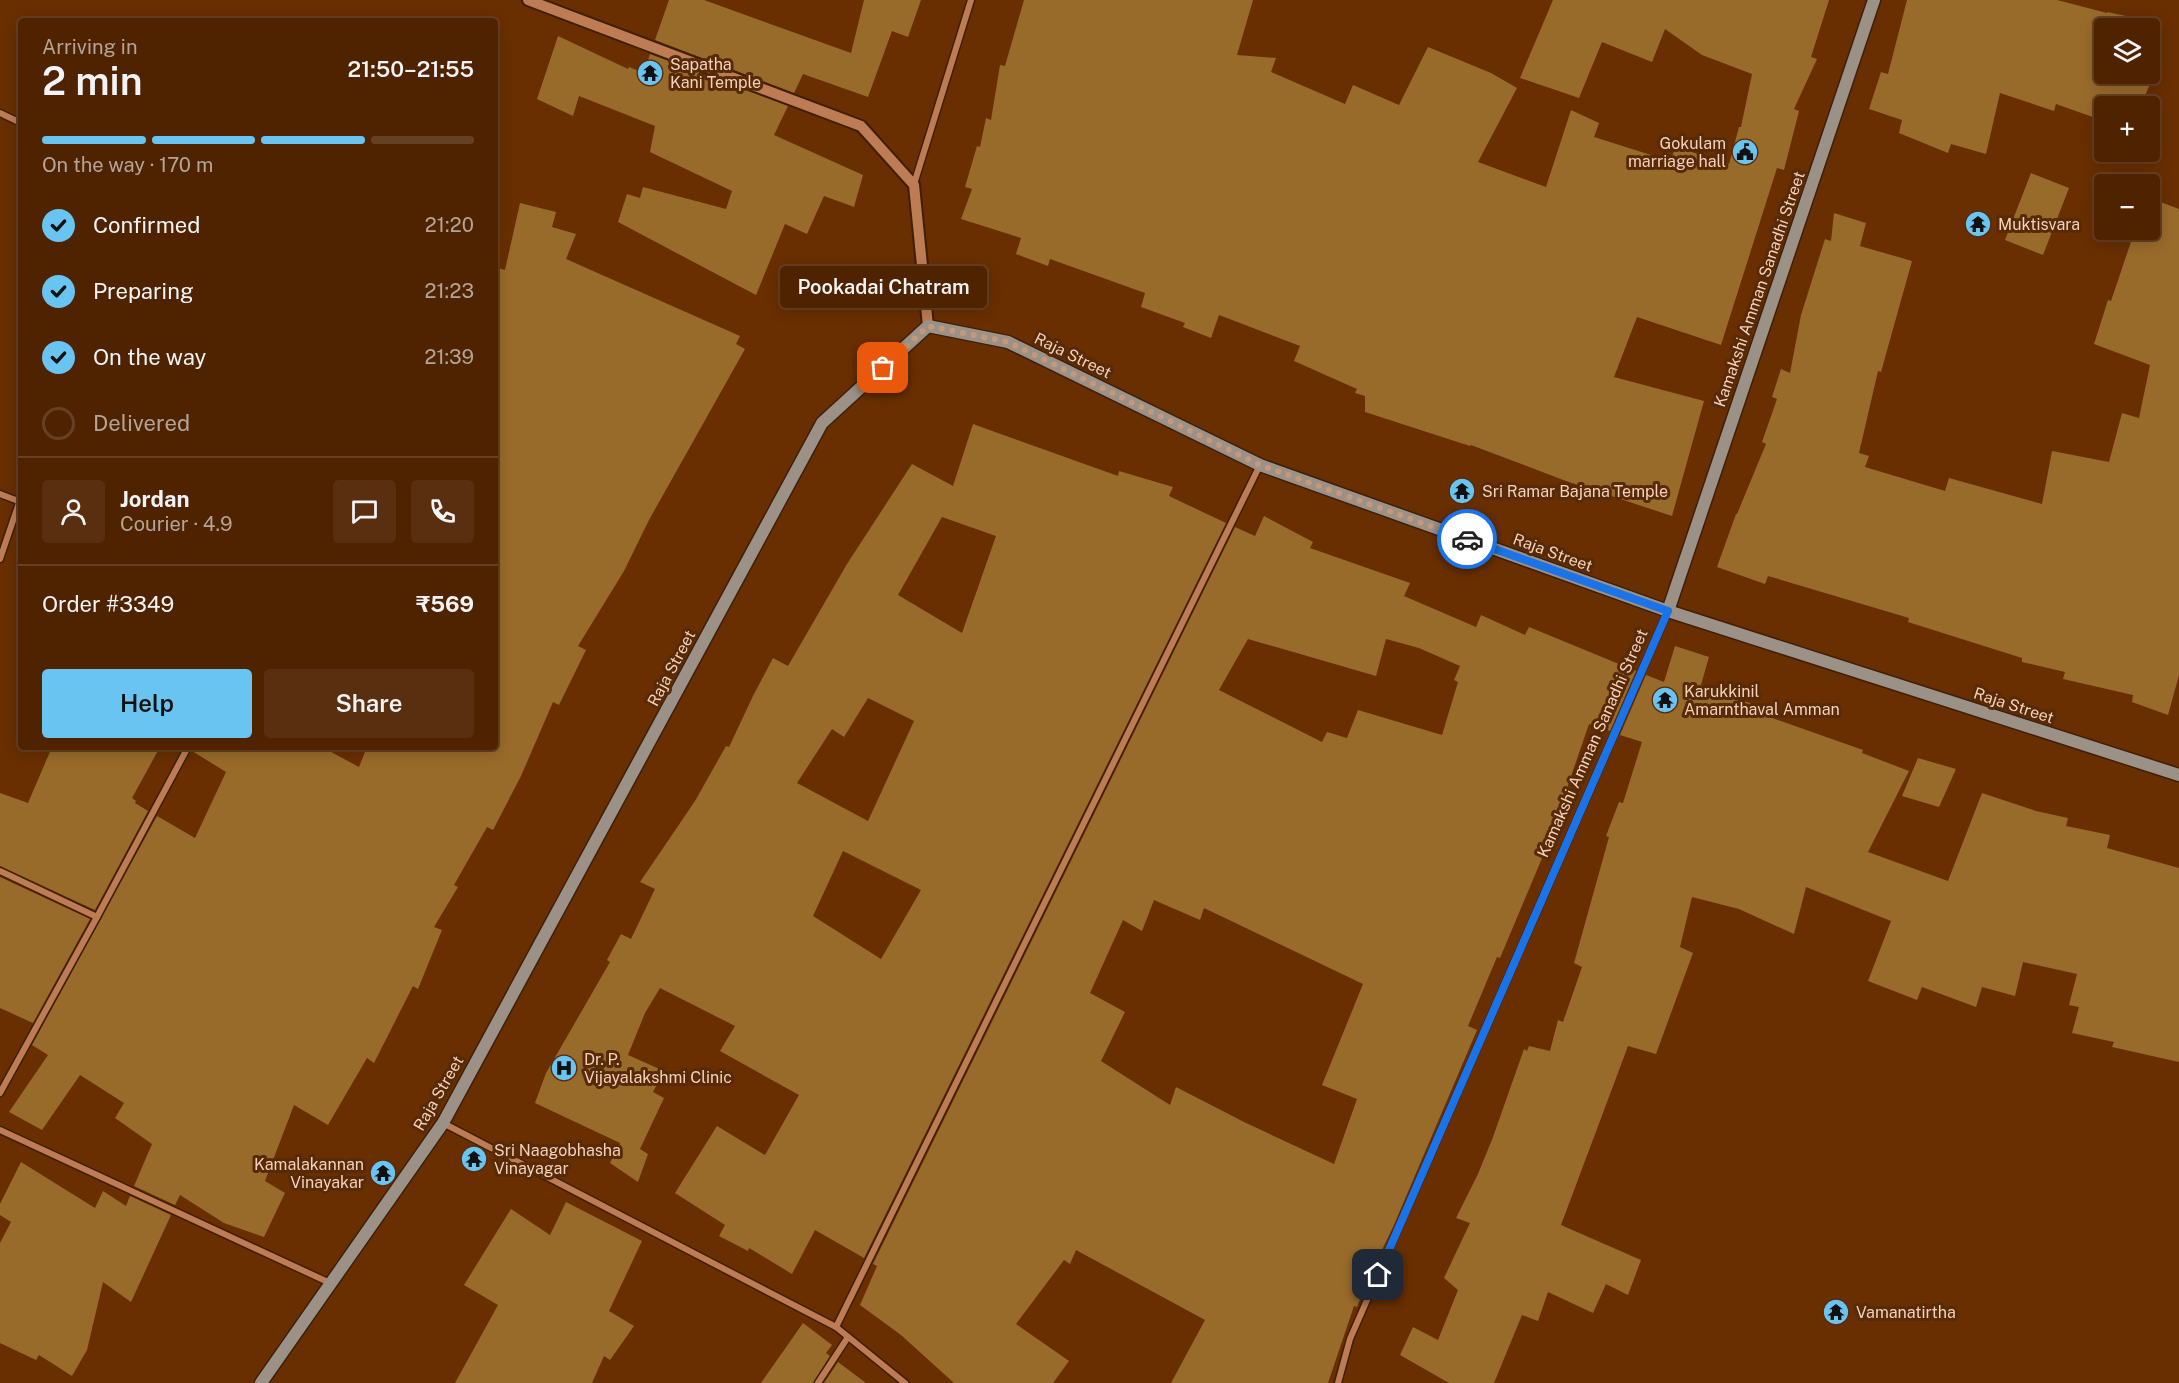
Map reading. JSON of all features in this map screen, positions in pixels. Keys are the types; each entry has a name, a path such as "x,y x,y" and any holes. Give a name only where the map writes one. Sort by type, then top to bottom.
{"main road":[{"name":"Kamakshi Amman Sanadhi Street","path":"1668,611 1874,0"},
{"name":"Raja Street","path":"261,1383 442,1123 822,423 928,326 1008,342 1260,465 1668,611 2179,775"}],"street":[{"path":"528,0 861,126 914,184"},
{"path":"928,326 914,184 971,0"},
{"path":"0,113 18,122"},
{"path":"836,1327 1260,465"},
{"path":"0,494 18,499"},
{"path":"0,559 18,506"},
{"name":"Kamakshi Amman Sanadhi Street","path":"1338,1383 1350,1339 1668,611"},
{"path":"0,1093 186,750"},
{"path":"0,871 97,917"},
{"path":"442,1123 836,1327 905,1383"},
{"path":"0,1130 330,1283"},
{"path":"818,1383 848,1337"}],"building":[{"path":"669,0 704,0 851,53 864,0 921,0 908,37 892,31 868,97 803,74 794,93 655,40"},
{"path":"1024,0 1253,0 1237,55 1276,58 1271,72 1345,104 1353,85 1399,105 1428,47 1491,73 1517,88 1478,162 1546,187 1571,110 1599,123 1594,137 1670,161 1676,147 1729,164 1739,127 1741,127 1752,74 1702,55 1665,29 1652,62 1602,42 1579,98 1520,78 1553,0 1829,0 1811,57 1817,59 1794,109 1799,111 1784,170 1777,168 1721,345 1637,317 1614,377 1704,401 1672,516 1566,481 1471,445 1365,412 1365,396 1355,393 1357,389 1294,361 1300,346 1219,315 1211,338 1183,327 1185,323 1141,307 1145,293 1050,259 1048,266 1016,254 1021,238 961,219 972,189 965,187 977,146 980,147 986,118 991,120 1000,65 1005,66"},
{"path":"1907,0 2057,0 2135,18 2094,18 2094,84 2150,84 2145,96 2094,96 2094,117 2056,104 2054,111 2000,93 1986,154 1951,144 1948,153 1899,133 1902,120 1869,109 1881,72 1888,74"},
{"path":"558,36 628,69 629,67 644,73 650,54 788,106 774,135 863,175 854,207 824,196 807,234 785,224 756,295 618,222 627,194 640,198 643,187 726,209 732,191 650,152 655,126 579,96 573,116 537,99"},
{"path":"2031,173 2069,188 2043,255 2005,240"},
{"path":"2160,202 2179,209 2179,675 2168,715 2132,702 2133,695 2063,679 2065,672 2022,662 2022,658 1908,622 1909,618 1768,576 1765,584 1717,567 1736,514 1766,444 1762,442 1777,399 1772,397 1781,369 1790,373 1801,315 1825,239 1831,241 1834,213 1866,223 1860,246 1912,261 1881,372 1878,371 1859,453 1869,456 1865,467 1945,491 1949,478 2042,504 2052,451 2109,462 2122,413 2139,418 2150,365 2094,344 2108,300 2111,301 2132,240 2160,240"},
{"path":"520,203 556,212 552,227 576,234 566,259 740,336 736,344 745,349 649,520 624,571 578,646 586,650 559,705 553,702 521,776 493,830 487,827 454,885 458,887 434,927 442,930 418,989 413,986 374,1063 367,1058 328,1125 294,1105 265,1181 285,1193 264,1237 224,1223 180,1195 175,1205 134,1186 152,1144 115,1118 124,1103 80,1075 42,1130 9,1112 48,1055 32,1045 157,816 195,838 226,772 192,750 328,750 359,767 366,750 498,750 498,268 505,270"},
{"path":"973,424 1118,476 1119,471 1173,487 1169,496 1226,523 864,1258 815,1230 792,1274 749,1248 748,1251 719,1236 725,1225 675,1193 717,1126 765,1155 799,1095 720,1051 735,1026 660,988 645,1013 628,1055 664,1071 653,1092 664,1098 640,1149 648,1154 638,1182 610,1163 620,1143 535,1103 546,1073 610,962 607,960 621,934 631,939 655,889 640,882 695,801 726,746 729,747 773,658 788,666 847,564 912,464 953,486","holes":["942,517 996,536 962,633 898,595","868,698 914,721 868,821 797,783 832,729 844,737","843,851 921,890 881,959 813,916"]},
{"path":"1264,516 1313,542 1310,548 1410,583 1404,596 1476,627 1481,615 1525,635 1529,627 1636,671 1610,731 1589,724 1567,788 1571,789 1556,819 1553,832 1500,958 1497,957 1468,1026 1477,1030 1393,1227 1357,1307 1354,1306 1328,1383 1171,1383 1205,1320 1076,1250 1070,1264 1064,1260 1016,1324 1069,1361 1053,1383 954,1383 901,1335 860,1305 877,1266 873,1264 1235,527 1255,536","holes":["1248,639 1376,676 1386,639 1419,648 1460,666 1454,680 1458,682 1442,735 1358,710 1347,738 1327,732 1322,742 1219,690","1154,900 1200,920 1204,908 1363,984 1322,1085 1357,1099 1334,1164 1176,1087 1170,1105 1101,1061 1125,1012 1090,993 1123,920 1142,931"]},
{"path":"1675,646 1709,657 1701,685 1760,707 1758,713 1863,750 1862,753 1909,771 1868,852 1948,881 1982,793 2036,811 2068,818 2066,826 2110,835 2107,848 2179,868 2179,1062 2112,1047 2114,1042 2072,1033 2079,1007 2069,1005 2077,974 2023,962 2015,996 1982,987 1976,1007 1922,987 1917,1000 1868,981 1891,921 1806,887 1794,934 1739,909 1692,897 1680,947 1693,953 1656,1054 1628,1046 1561,1225 1641,1260 1628,1295 1606,1284 1593,1313 1548,1292 1538,1321 1522,1315 1494,1383 1449,1383 1400,1355 1413,1327 1438,1340 1458,1290 1444,1278 1470,1223 1456,1218 1493,1137 1524,1049 1527,1051 1529,1046 1550,1051 1558,1020 1563,1022 1582,967 1574,963 1609,837 1606,836 1619,802 1623,803 1642,742 1620,735 1646,675 1664,682"},
{"path":"51,750 158,750 132,798 136,801 135,803 148,811 95,910 0,866 0,793 28,803"},
{"path":"1918,758 1956,769 1939,807 1902,796"},
{"path":"0,877 90,919 33,1023 0,1008"},
{"path":"21,1162 95,1208 103,1191 126,1206 130,1196 171,1215 131,1302 103,1282 87,1350 72,1376 39,1355 36,1360 0,1343 0,1243 11,1222 0,1215 0,1204"},
{"path":"566,1202 642,1241 609,1311 634,1326 610,1360 604,1356 592,1383 455,1383 498,1305 464,1285 511,1209 550,1235"},
{"path":"803,1323 832,1345 826,1353 830,1356 813,1383 761,1383"},
{"path":"838,1362 866,1383 824,1383"}],"way so far":[{"path":"883,368 928,326 1008,342 1260,465 1467,539"}],"place":[{"name":"Sapatha Kani Temple","path":"650,73"},
{"name":"Gokulam marriage hall","path":"1745,152"},
{"name":"Muktisvara","path":"1978,224"},
{"name":"Pookadai Chatram","path":"883,368"},
{"name":"Sri Ramar Bajana Temple","path":"1462,491"},
{"name":"Karukkinil Amarnthaval Amman","path":"1665,700"},
{"name":"Dr. P. Vijayalakshmi Clinic","path":"564,1068"},
{"name":"Sri Naagobhasha Vinayagar","path":"474,1159"},
{"name":"Kamalakannan Vinayakar","path":"383,1173"},
{"name":"Vamanatirtha","path":"1836,1312"}],"route":[{"path":"1378,1275 1668,611 1467,539"}]}
